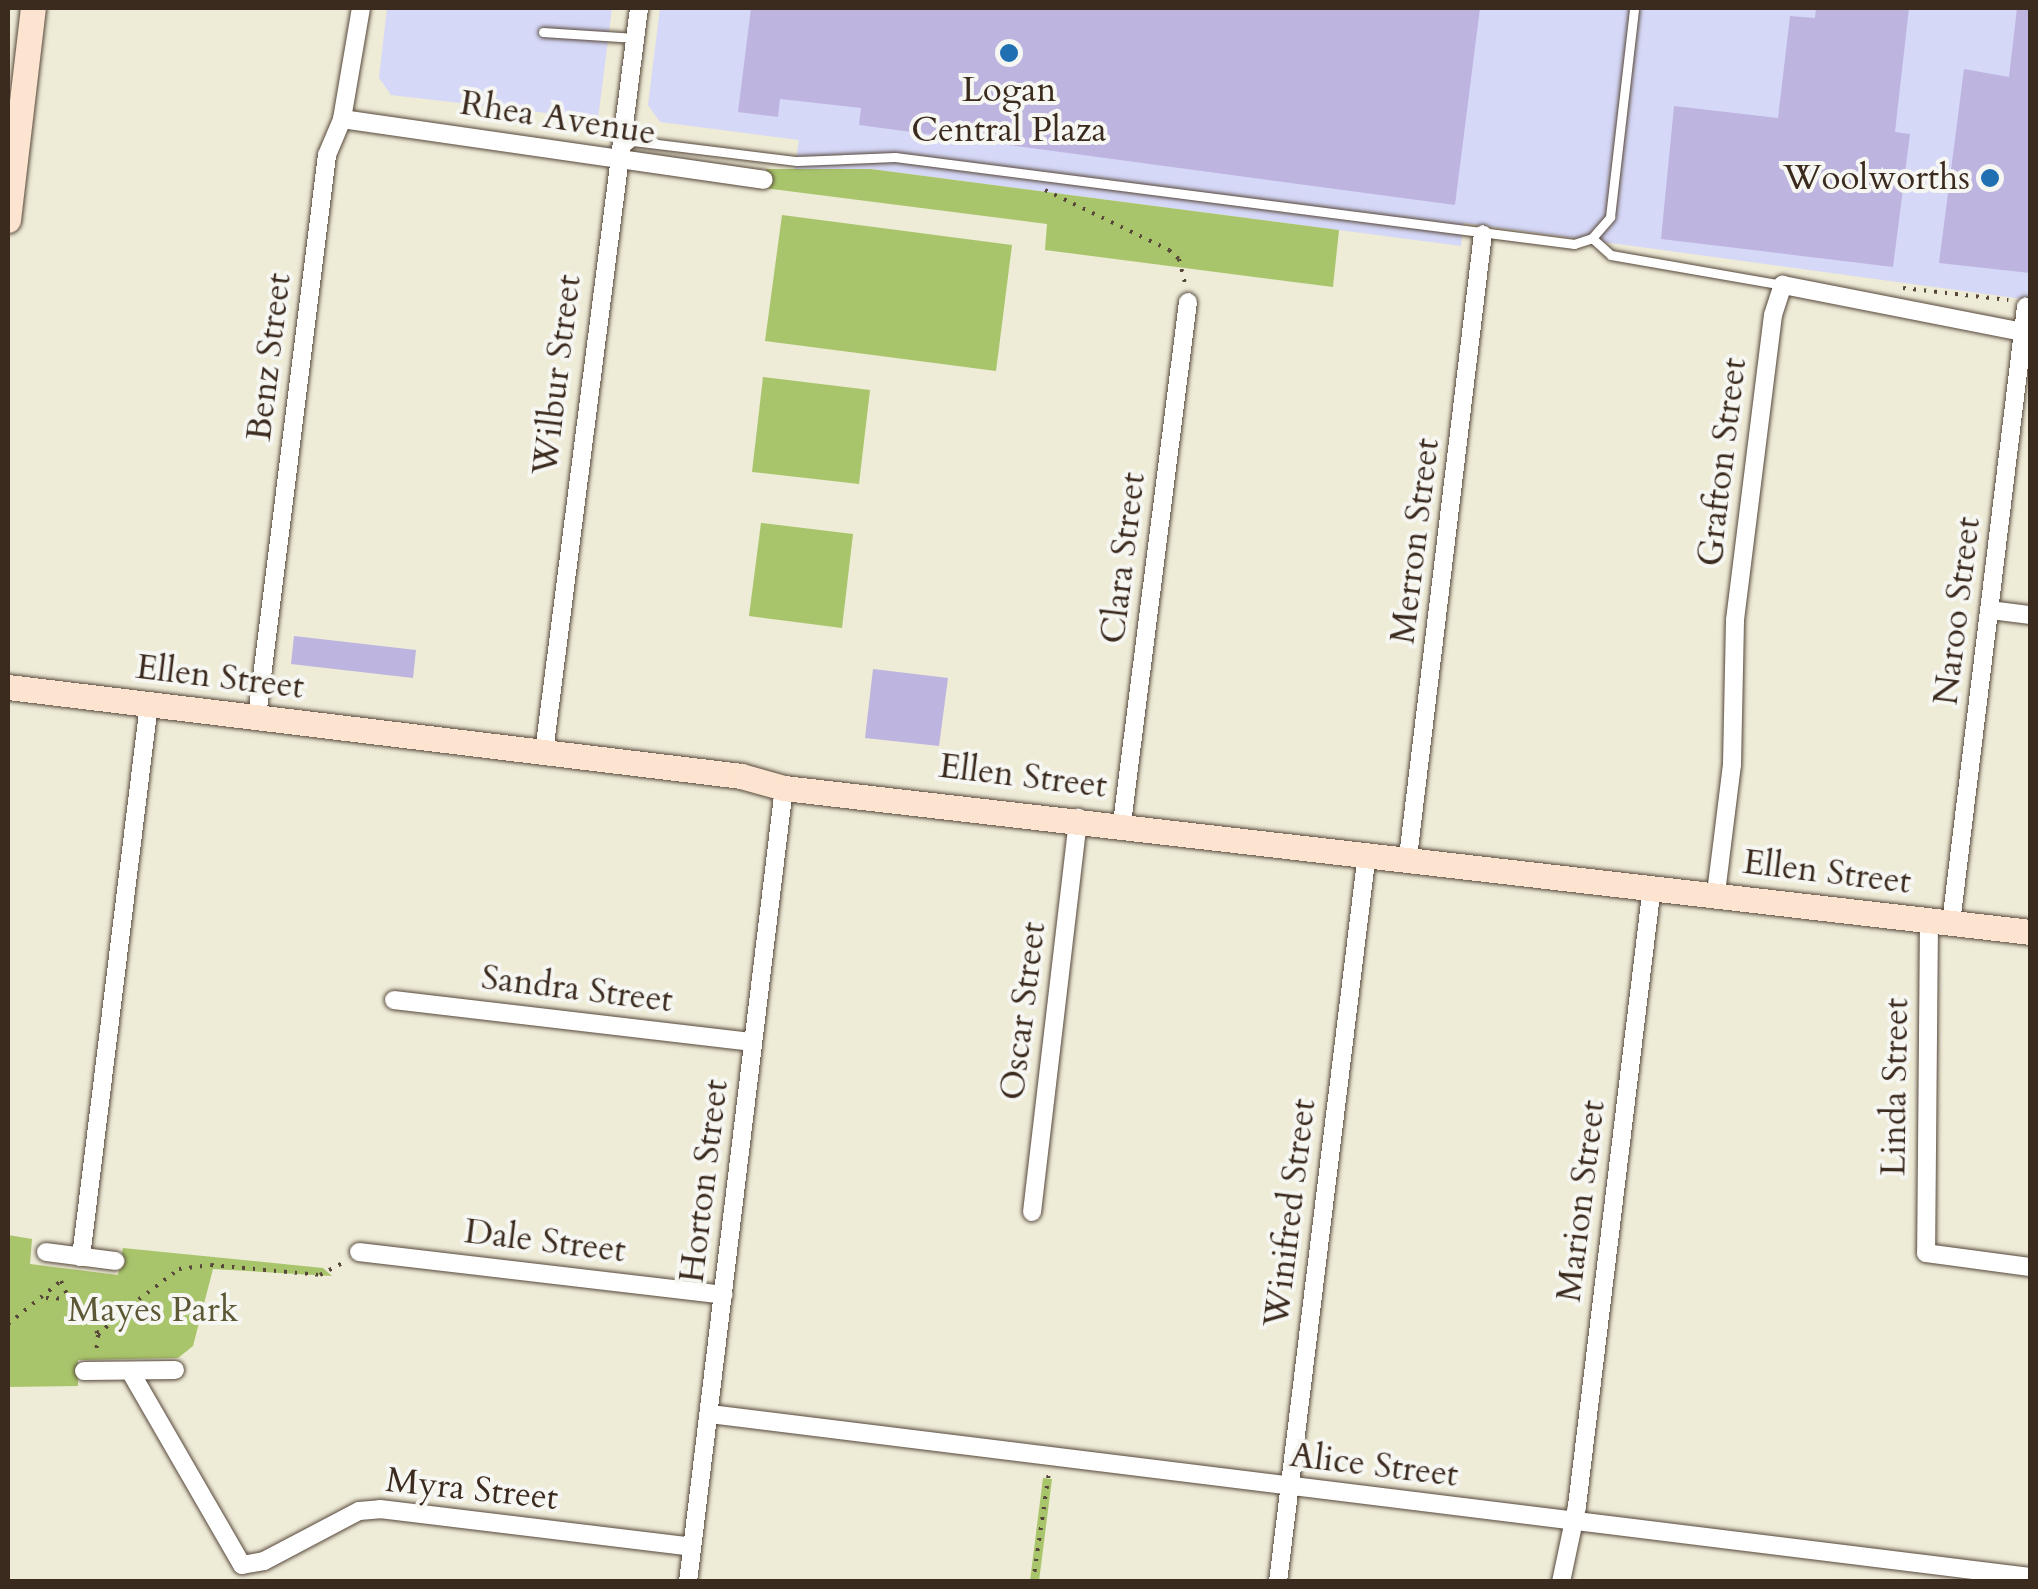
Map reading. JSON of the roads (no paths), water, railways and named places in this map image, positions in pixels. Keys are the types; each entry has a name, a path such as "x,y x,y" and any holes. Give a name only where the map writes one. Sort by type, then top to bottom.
{"street":[{"path":"8,220 33,8"},
{"name":"Benz Street","path":"257,717 327,155 342,119 361,8"},
{"name":"Wilbur Street","path":"544,752 617,154 639,8"},
{"name":"Rhea Avenue","path":"342,119 617,154 630,164 764,180"},
{"name":"Merron Street","path":"1408,857 1482,234"},
{"path":"1782,285 2024,332"},
{"name":"Grafton Street","path":"1716,893 1732,764 1735,620 1773,315 1782,285"},
{"name":"Clara Street","path":"1122,823 1188,302"},
{"name":"Naroo Street","path":"1940,921 1990,610 2027,304"},
{"path":"1990,610 2030,614"},
{"name":"Ellen Street","path":"8,687 741,776 784,788 1122,823 2030,932"},
{"path":"82,1257 149,704"},
{"name":"Horton Street","path":"688,1582 784,788"},
{"name":"Oscar Street","path":"1032,1212 1078,818"},
{"name":"Winifred Street","path":"1278,1582 1367,853"},
{"name":"Marion Street","path":"1562,1582 1652,886"},
{"name":"Linda Street","path":"1940,921 1926,1254 2030,1267"},
{"name":"Sandra Street","path":"394,1000 753,1042"},
{"path":"46,1252 115,1262"},
{"name":"Dale Street","path":"359,1252 723,1295"},
{"name":"Myra Street","path":"130,1370 242,1565 264,1561 359,1511 380,1509 692,1547"},
{"path":"89,1372 175,1370"},
{"name":"Alice Street","path":"710,1414 2030,1577"}],"lane":[{"path":"617,154 633,141 797,160 895,157 1574,244 1592,238 1610,217 1621,164 1634,8"},
{"path":"543,32 634,38"},
{"path":"1592,238 1611,256 1782,285"}],"place":[{"name":"Logan Central Plaza","path":"1009,53"},
{"name":"Woolworths","path":"1990,178"}],"park label":[{"name":"Mayes Park","path":"153,1310"}]}
